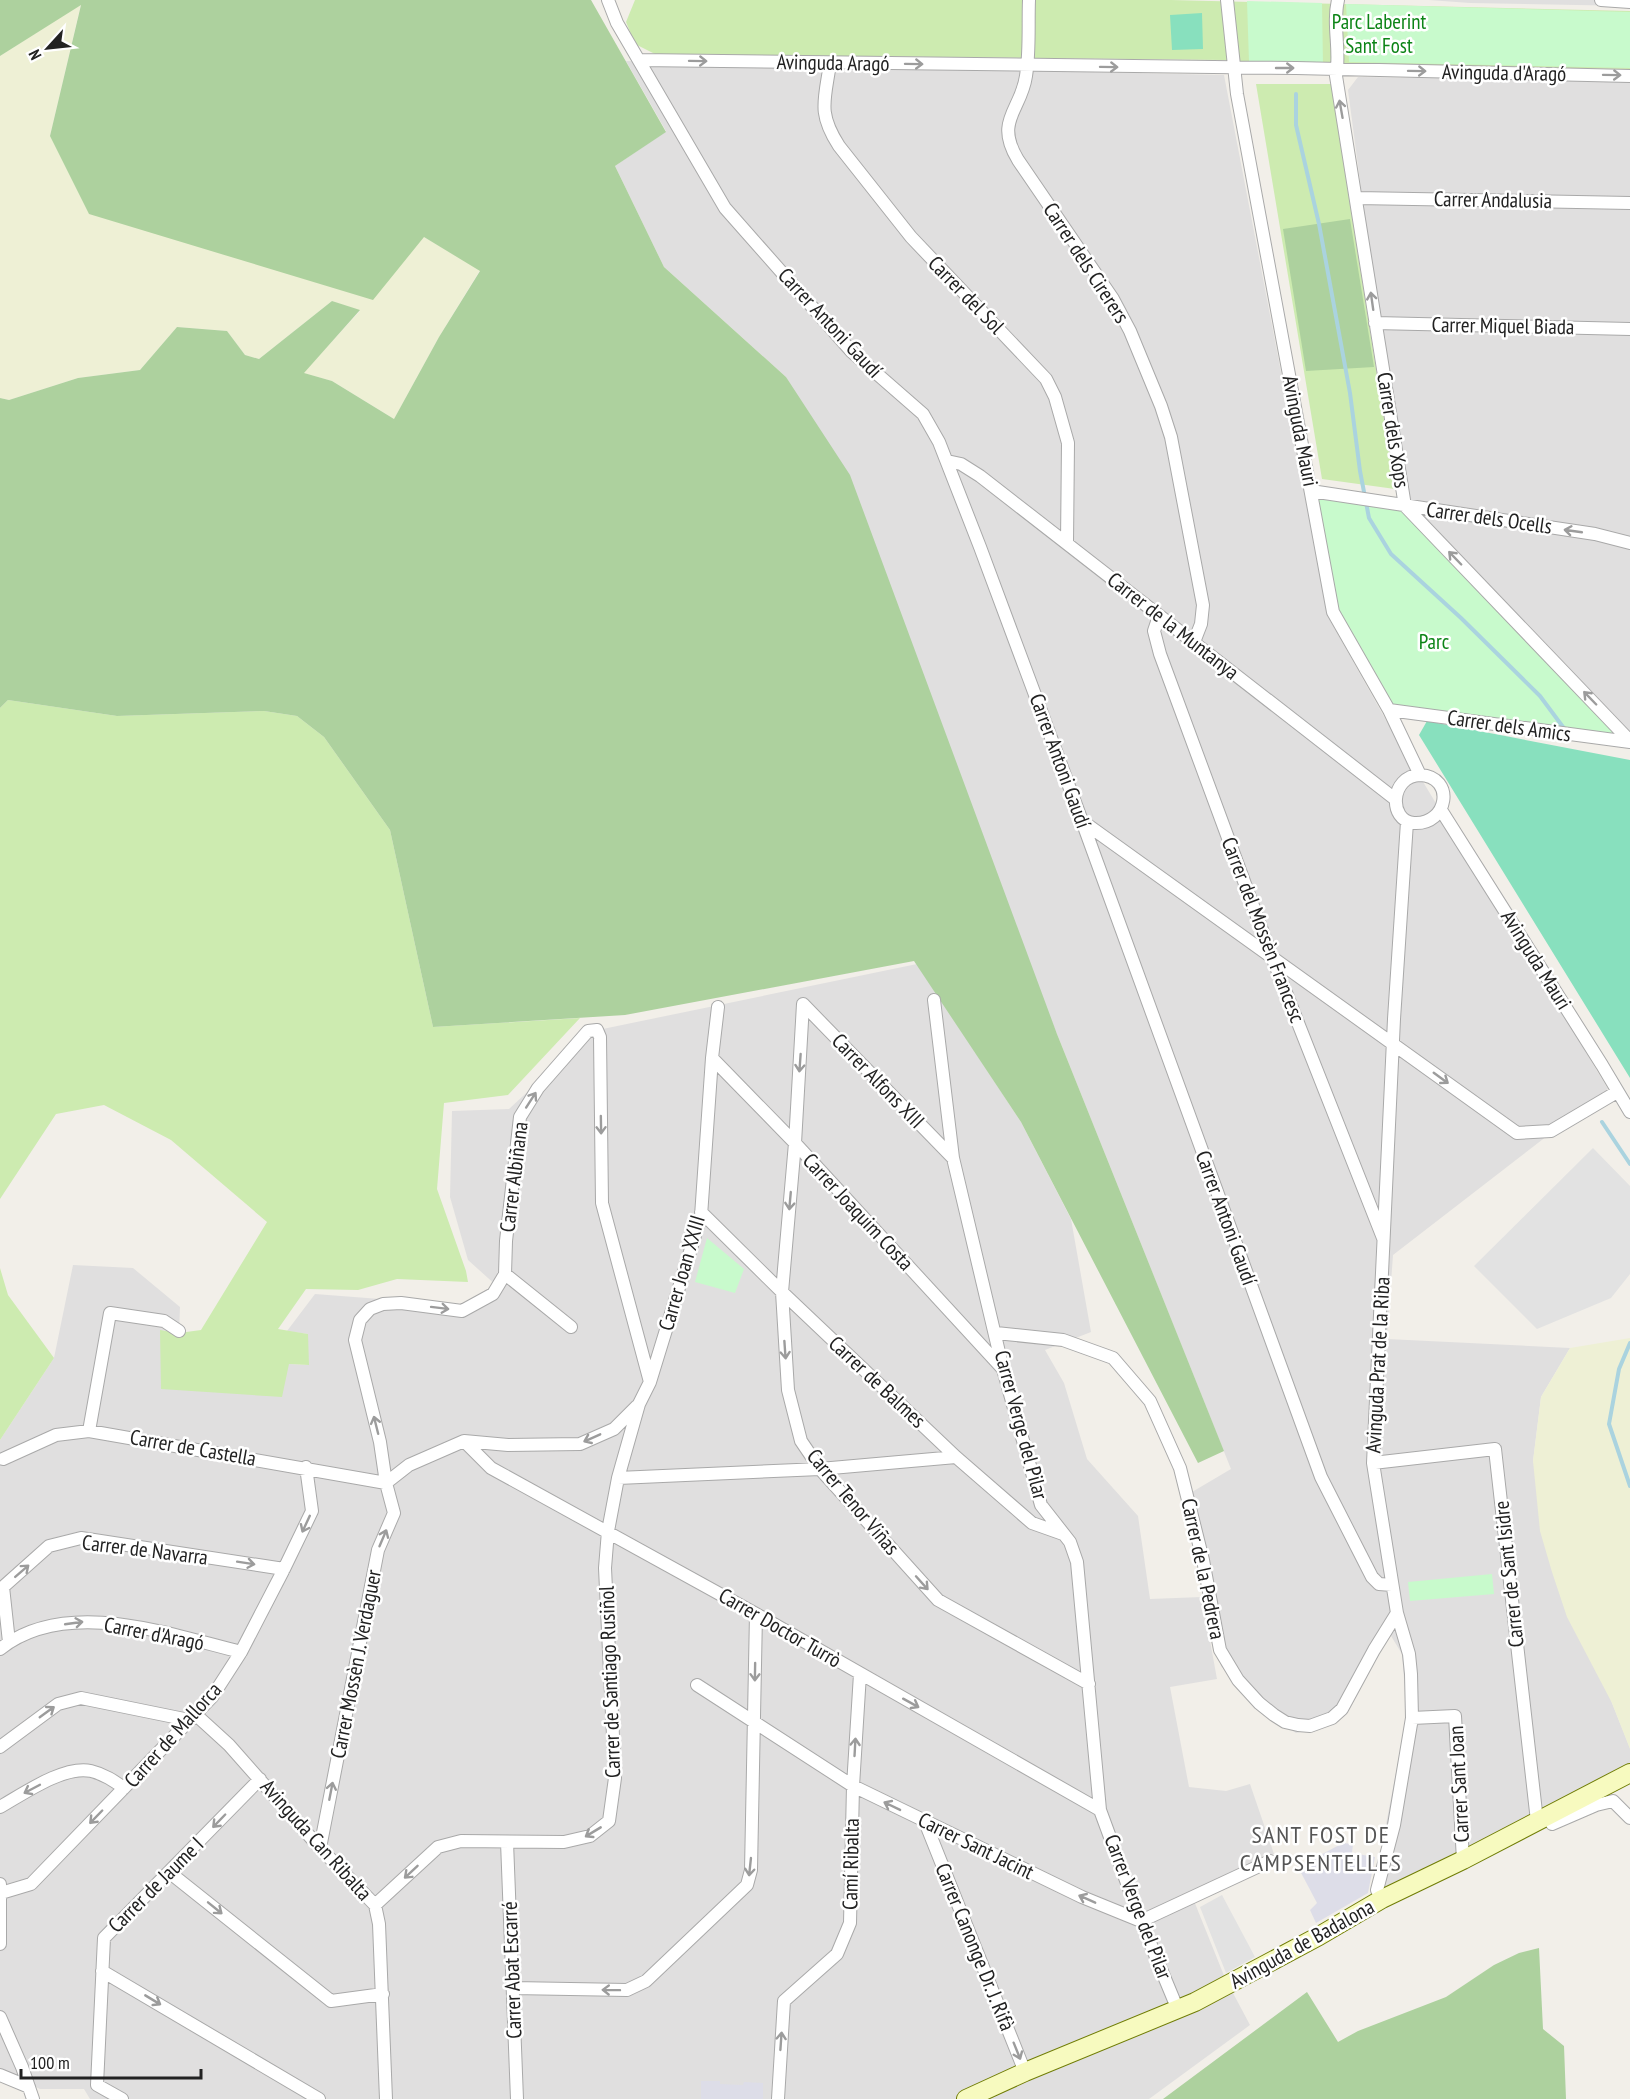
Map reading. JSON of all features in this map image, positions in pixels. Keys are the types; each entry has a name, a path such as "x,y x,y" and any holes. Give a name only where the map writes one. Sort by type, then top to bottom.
{"street":[{"name":"Carrer Antoni Gaudí","path":"608,0 617,23 725,208 852,352 923,414 939,442 1082,821 1321,1478 1372,1577 1379,1584 1392,1585"},
{"path":"1027,66 1029,0"},
{"name":"Avinguda Mauri","path":"1227,0 1233,68 1333,612 1389,710 1420,775"},
{"name":"Carrer dels Xops","path":"1338,0 1335,15 1336,76 1405,506 1630,742"},
{"path":"1604,0 1630,2"},
{"name":"Avinguda Aragó","path":"639,60 1233,68"},
{"name":"Carrer del Sol","path":"830,63 824,98 824,115 838,146 911,237 1046,379 1055,397 1068,443 1067,543"},
{"name":"Carrer dels Cirerers","path":"1027,66 1024,86 1009,121 1008,138 1011,149 1113,298 1126,322 1161,406 1171,437 1203,605 1201,624 1194,642"},
{"name":"Avinguda d'Aragó","path":"1233,68 1630,75"},
{"name":"Carrer Andalusia","path":"1356,198 1630,203"},
{"name":"Carrer Miquel Biada","path":"1375,323 1630,329"},
{"name":"Carrer de la Muntanya","path":"947,461 961,464 980,476 1395,799"},
{"name":"Carrer dels Ocells","path":"1311,491 1595,534 1630,543"},
{"name":"Carrer del Mossèn Francesc","path":"1159,616 1154,631 1155,640 1272,957 1385,1242"},
{"name":"Carrer dels Amics","path":"1389,710 1630,742"},
{"path":"1420,775 1433,778 1441,787 1444,800 1441,810 1431,819 1424,822 1407,822 1399,813 1395,799 1407,778 1420,775"},
{"name":"Avinguda Mauri","path":"1441,810 1630,1112"},
{"path":"1082,821 1517,1133 1551,1131 1617,1092"},
{"name":"Avinguda Prat de la Riba","path":"1383,1899 1377,1890 1394,1825 1412,1718 1413,1698 1408,1654 1397,1613 1373,1462 1393,1044 1407,822"},
{"name":"Carrer Verge del Pilar","path":"934,1000 953,1158 1003,1369 1041,1505 1070,1542 1077,1562 1100,1810 1141,1921 1178,2010"},
{"name":"Carrer Alfons XIII","path":"803,1004 953,1158"},
{"name":"Carrer Tenor Viñas","path":"803,1004 795,1143 782,1292 788,1390 801,1441 820,1469 938,1600 1089,1684"},
{"name":"Carrer Joan XXIII","path":"608,1532 618,1478 639,1404 650,1382 701,1212 717,1007"},
{"name":"Carrer Albiñana","path":"505,1274 506,1241 520,1117 538,1088 588,1031 597,1030 600,1037 602,1203 650,1382"},
{"name":"Carrer Joaquim Costa","path":"712,1058 795,1143 1003,1369"},
{"name":"Carrer de Balmes","path":"701,1212 782,1292 956,1456 1032,1523 1064,1534"},
{"path":"571,1327 505,1274 493,1294 462,1311 401,1303 383,1304 370,1309 360,1320 355,1341 380,1442 386,1483 409,1465 464,1441 508,1445 580,1444 614,1429 639,1404"},
{"path":"89,1431 110,1313 164,1322 179,1331"},
{"name":"Carrer de la Pedrera","path":"996,1333 1063,1340 1113,1358 1150,1401 1180,1468 1203,1560 1220,1650 1238,1680 1259,1703 1274,1715 1285,1722 1310,1726 1332,1718 1342,1709 1397,1613"},
{"name":"Carrer de Castella","path":"3,1459 56,1435 89,1431 306,1467 386,1483"},
{"name":"Carrer Doctor Turrò","path":"464,1441 491,1468 756,1614 1100,1810"},
{"name":"Carrer de Sant Isidre","path":"1373,1462 1495,1449 1542,1818"},
{"path":"618,1478 820,1469 956,1456"},
{"name":"Carrer de Mallorca","path":"1,1893 32,1884 212,1697 241,1652 312,1511 306,1467"},
{"name":"Carrer Mossèn J. Verdaguer","path":"320,1848 378,1550 394,1513 386,1483"},
{"name":"Carrer de Santiago Rusiñol","path":"375,1905 438,1847 461,1841 564,1842 590,1836 609,1821 615,1778 605,1568 608,1532"},
{"name":"Carrer de Navarra","path":"4,1645 3,1587 49,1546 81,1538 284,1569"},
{"path":"513,1988 627,1990 646,1981 747,1885 751,1870 756,1614"},
{"name":"Carrer d'Aragó","path":"4,1645 34,1629 83,1622 137,1626 241,1652"},
{"name":"Camí Ribalta","path":"778,2099 784,2001 837,1954 850,1923 853,1786 860,1674"},
{"name":"Carrer Sant Jacint","path":"697,1685 853,1786 1082,1897 1141,1921"},
{"path":"0,1747 58,1704 81,1698 192,1717"},
{"name":"Carrer Sant Joan","path":"1412,1718 1455,1716 1463,1860"},
{"name":"Avinguda Can Ribalta","path":"192,1717 228,1745 320,1848 375,1905 379,1924 383,1994 386,2099"},
{"path":"0,1807 64,1773 76,1771 89,1770 109,1777 124,1788"},
{"name":"Avinguda de Badalona","path":"966,2099 1025,2072 1178,2010 1319,1936 1383,1899 1630,1773"},
{"name":"Carrer de Jaume I","path":"122,2099 97,2085 104,1938 260,1779"},
{"path":"1542,1818 1552,1824 1596,1805 1614,1801 1630,1818"},
{"name":"Carrer Canonge Dr. J. Rifà","path":"925,1822 1025,2072"},
{"name":"Carrer Abat Escarré","path":"507,1842 517,2099"},
{"path":"1141,1921 1270,1861"},
{"path":"169,1872 331,2001 383,1994"},
{"path":"0,1884 0,1944"},
{"path":"102,1971 319,2099"},
{"path":"0,2017 31,2093"},
{"path":"0,2075 31,2093"}],"shaded area":[{"path":"1429,0 1630,0 1630,6 1470,3"},
{"path":"626,61 1224,75 1328,617 1387,722 1608,1089 1393,1255 1387,1339 1570,1348 1541,1397 1533,1461 1612,1703 1630,1748 1630,1781 1394,1899 1375,1882 1407,1715 1402,1654 1388,1631 1356,1697 1334,1725 1296,1733 1263,1712 1221,1666 1192,1492 1231,1469 1057,1034 786,377 664,267 615,166 666,131"},
{"path":"1358,77 1630,80 1630,745 1402,499 1348,90"},
{"path":"917,964 1021,1122 1071,1219 1091,1332 1045,1350 1064,1383 1087,1459 1138,1516 1150,1599 1202,1597 1217,1679 1170,1687 1189,1787 1226,1791 1250,1784 1274,1854 1190,1891 1225,1978 1250,2025 1149,2099 90,2099 84,2089 40,2089 0,2070 0,1440 54,1358 73,1265 133,1268 180,1307 179,1333 161,1330 289,1364 308,1365 308,1334 287,1331 315,1294 471,1306 498,1287 468,1260 450,1197 452,1111 509,1109 593,1031"},
{"path":"1593,1148 1630,1186 1630,1274 1611,1298 1537,1329 1474,1266"},
{"path":"1343,1843 1353,1844 1352,1853 1375,1857 1368,1893 1316,1923 1310,1910 1317,1903 1298,1867"},
{"path":"1222,1895 1255,1957 1226,1973 1200,1907"},
{"path":"701,2081 720,2081 720,2084 743,2085 744,2082 763,2083 763,2099 701,2099"}],"green space":[{"path":"0,0 591,0 666,132 615,166 664,267 786,377 850,475 1057,1034 1224,1451 1198,1463 1021,1122 914,961 625,1015 433,1027 390,830 324,737 297,716 264,711 117,716 8,700 0,708 0,398 9,400 78,378 140,370 177,327 227,331 245,355 259,359 332,301 360,310 304,373 332,381 394,419 439,337 480,271 424,237 373,300 89,214 50,136 81,5 0,56"},
{"path":"635,0 1171,0 1630,11 1630,69 1296,65 1223,60 655,54 635,44 626,22"},
{"path":"1247,1 1322,3 1323,66 1249,62"},
{"path":"81,4 50,136 424,237 480,270 439,337 394,419 332,381 303,373 360,311 332,301 259,359 245,355 227,331 177,327 140,370 78,378 9,400 0,398 0,56"},
{"name":"Parc Laberint Sant Fost","path":"1346,4 1630,12 1630,68 1349,62"},
{"path":"1202,13 1203,49 1172,50 1170,15"},
{"path":"1256,84 1331,84 1395,489 1322,479"},
{"path":"1350,219 1374,367 1306,371 1283,229"},
{"name":"Parc","path":"1311,491 1405,506 1630,741 1389,710 1333,612"},
{"path":"8,700 117,716 264,711 297,716 324,737 390,830 433,1027 580,1018 508,1095 444,1103 437,1189 468,1282 397,1279 358,1290 306,1289 278,1329 308,1334 309,1365 289,1364 282,1397 161,1389 160,1330 179,1333 201,1330 267,1222 171,1140 104,1105 56,1114 0,1199 0,708"},
{"path":"1427,721 1630,760 1630,1078 1419,735"},
{"path":"707,1238 744,1269 735,1293 695,1282"},
{"path":"0,1268 8,1295 54,1358 0,1440"},
{"path":"1630,1338 1630,1749 1612,1703 1567,1617 1540,1531 1533,1461 1541,1397 1570,1348"},
{"path":"1492,1574 1494,1594 1410,1601 1408,1582"},
{"path":"1539,1948 1543,2029 1564,2046 1566,2099 1163,2099 1307,1992 1338,2042 1358,2031 1446,1997 1494,1965 1519,1953"}],"waterway":[{"path":"1296,94 1296,125 1319,224 1350,393 1360,471 1369,518 1391,554 1461,618 1540,696 1566,731"},
{"path":"1602,1122 1630,1164"},
{"path":"1630,1343 1619,1369 1609,1424 1630,1486"}],"district":[{"name":"SANT FOST DE CAMPSENTELLES","path":"1321,1849"}]}
